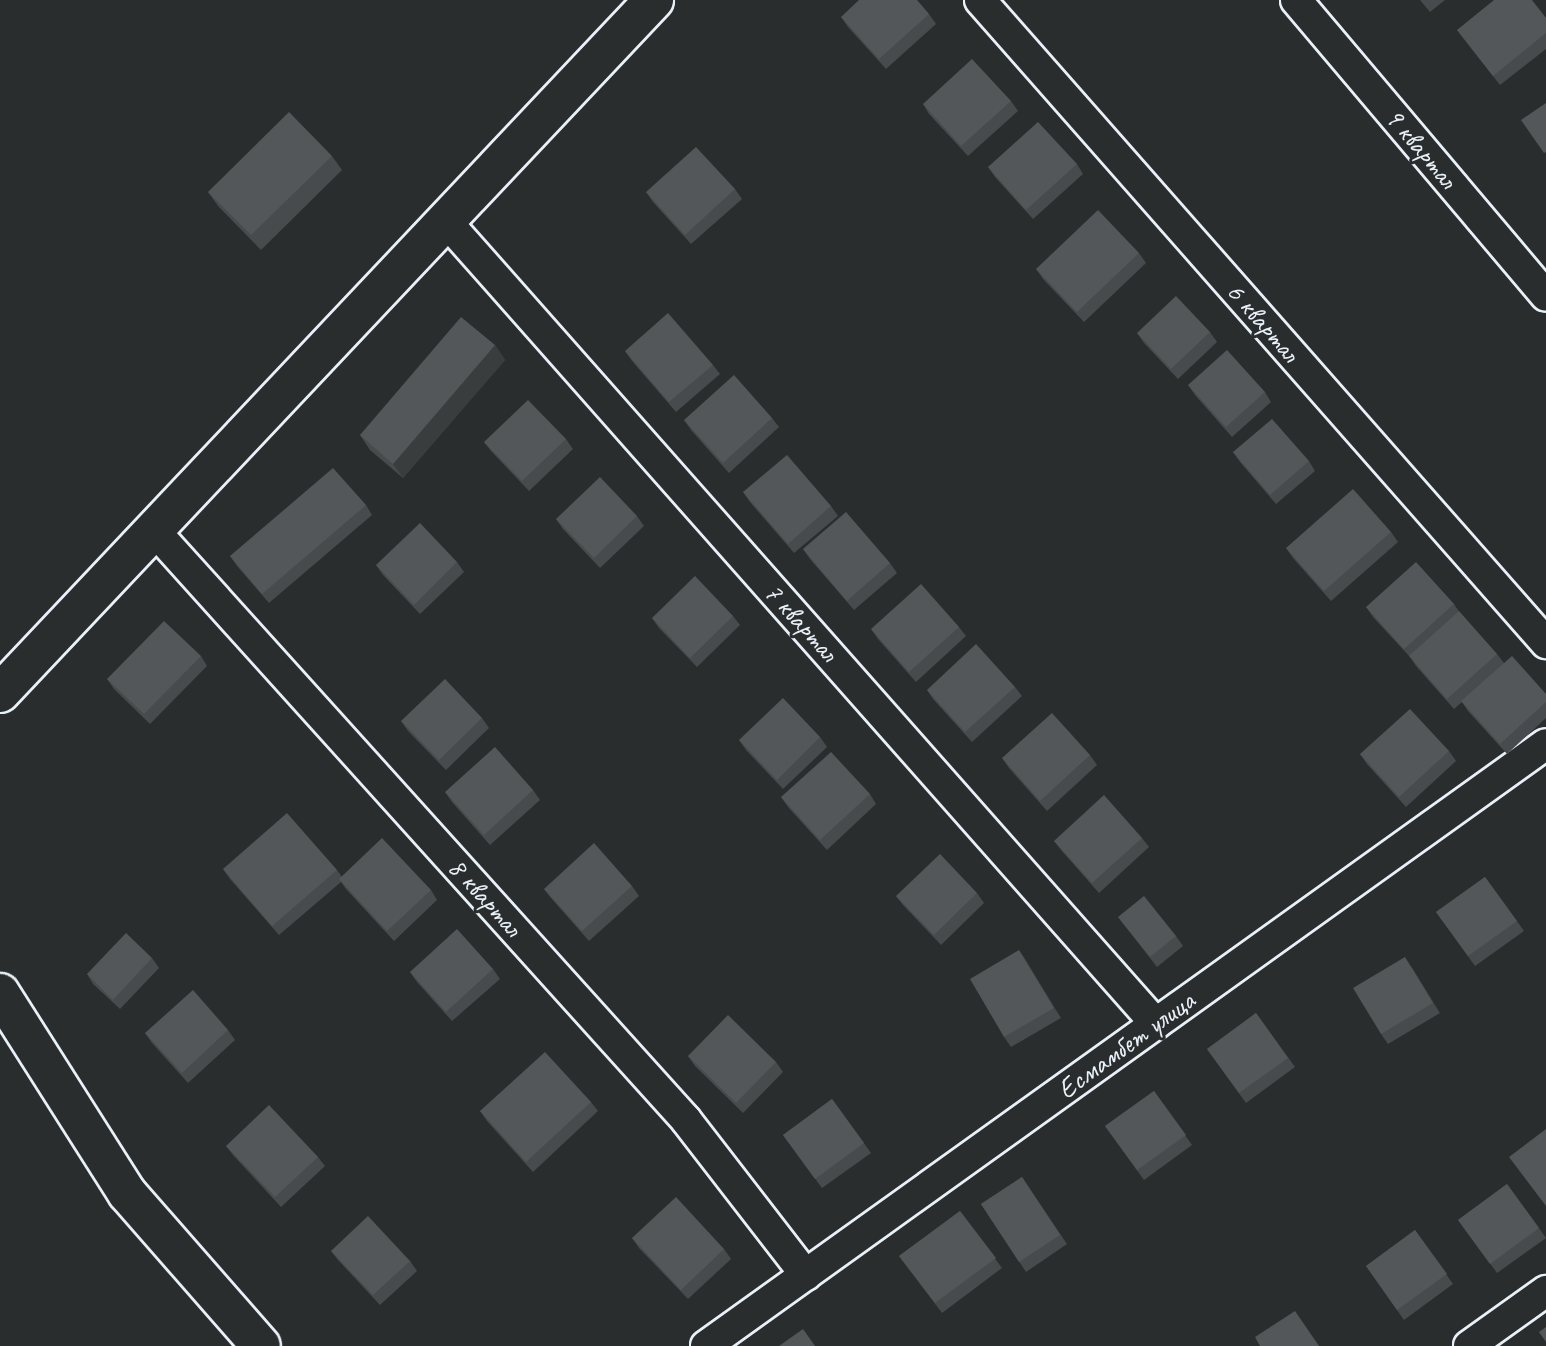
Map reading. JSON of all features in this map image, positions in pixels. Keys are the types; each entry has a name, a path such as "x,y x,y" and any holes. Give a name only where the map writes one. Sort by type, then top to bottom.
{"street":[{"path":"0,693 654,0"},
{"name":"6 квартал","path":"980,0 1546,643"},
{"name":"9 квартал","path":"1296,0 1546,296"},
{"name":"7 квартал","path":"445,220 1156,1024"},
{"name":"8 квартал","path":"153,529 686,1120 806,1275"},
{"name":"Есмамбет улица","path":"706,1346 1546,744"},
{"path":"0,993 127,1193 261,1346"},
{"path":"1469,1346 1546,1291"}],"building":[{"path":"859,0 917,0 929,14 879,59 841,17"},
{"path":"1494,0 1532,0 1546,18 1546,33 1493,76 1457,30"},
{"path":"972,59 1011,101 961,146 923,104"},
{"path":"1546,103 1546,152 1544,153 1521,120"},
{"path":"289,112 332,156 251,235 208,192"},
{"path":"1038,122 1077,164 1026,210 988,167"},
{"path":"696,147 735,189 685,235 646,192"},
{"path":"1098,210 1139,253 1077,312 1036,269"},
{"path":"1176,296 1210,332 1171,369 1137,333"},
{"path":"668,313 713,365 669,402 625,351"},
{"path":"461,317 495,345 393,464 360,435"},
{"path":"1227,350 1265,392 1226,427 1188,385"},
{"path":"734,375 772,418 723,463 684,420"},
{"path":"528,400 566,439 522,481 484,442"},
{"path":"1272,419 1309,461 1270,495 1233,452"},
{"path":"787,455 831,506 788,544 743,492"},
{"path":"333,468 366,505 262,594 230,556"},
{"path":"600,477 637,516 594,558 556,519"},
{"path":"1353,489 1391,532 1324,591 1286,548"},
{"path":"846,512 890,563 847,601 803,549"},
{"path":"420,523 457,562 414,605 376,565"},
{"path":"1416,562 1454,604 1404,649 1366,607"},
{"path":"695,576 733,616 690,658 652,618"},
{"path":"921,584 959,627 909,672 871,629"},
{"path":"1459,611 1497,654 1447,699 1409,656"},
{"path":"164,621 201,656 144,714 107,679"},
{"path":"976,644 1015,687 965,732 927,690"},
{"path":"1512,656 1546,694 1546,702 1500,744 1461,701"},
{"path":"445,679 482,718 439,760 401,721"},
{"path":"783,698 820,737 777,780 739,740"},
{"path":"1410,709 1449,751 1399,797 1360,754"},
{"path":"1052,713 1090,755 1040,801 1002,758"},
{"path":"495,747 533,790 484,835 445,792"},
{"path":"831,752 870,794 820,840 781,797"},
{"path":"1104,795 1142,838 1092,883 1054,841"},
{"path":"287,813 337,870 272,926 223,869"},
{"path":"382,838 431,890 387,931 339,879"},
{"path":"594,843 632,886 582,931 544,889"},
{"path":"940,854 977,893 934,935 896,896"},
{"path":"1485,877 1517,921 1468,956 1436,912"},
{"path":"1144,896 1176,936 1150,957 1118,917"},
{"path":"457,929 493,969 446,1012 410,972"},
{"path":"126,933 152,958 113,1000 87,974"},
{"path":"1019,950 1054,1008 1004,1037 970,979"},
{"path":"1405,957 1433,1003 1381,1034 1353,988"},
{"path":"193,990 228,1030 182,1073 145,1033"},
{"path":"1256,1013 1288,1058 1239,1093 1207,1049"},
{"path":"728,1015 776,1062 736,1103 688,1056"},
{"path":"545,1052 591,1102 526,1162 480,1111"},
{"path":"1154,1091 1186,1135 1137,1170 1105,1126"},
{"path":"832,1099 864,1143 815,1179 783,1135"},
{"path":"269,1105 318,1157 275,1197 226,1146"},
{"path":"1546,1129 1546,1206 1509,1157"},
{"path":"1022,1177 1060,1235 1019,1262 981,1204"},
{"path":"1507,1184 1539,1228 1490,1264 1458,1220"},
{"path":"676,1197 724,1249 681,1290 632,1238"},
{"path":"960,1211 996,1258 935,1303 899,1256"},
{"path":"368,1216 410,1261 373,1295 331,1251"},
{"path":"1415,1230 1447,1274 1397,1310 1366,1266"},
{"path":"1295,1311 1319,1346 1260,1346 1255,1337"},
{"path":"1546,1327 1546,1342 1539,1332"},
{"path":"803,1329 815,1346 779,1346"}]}
